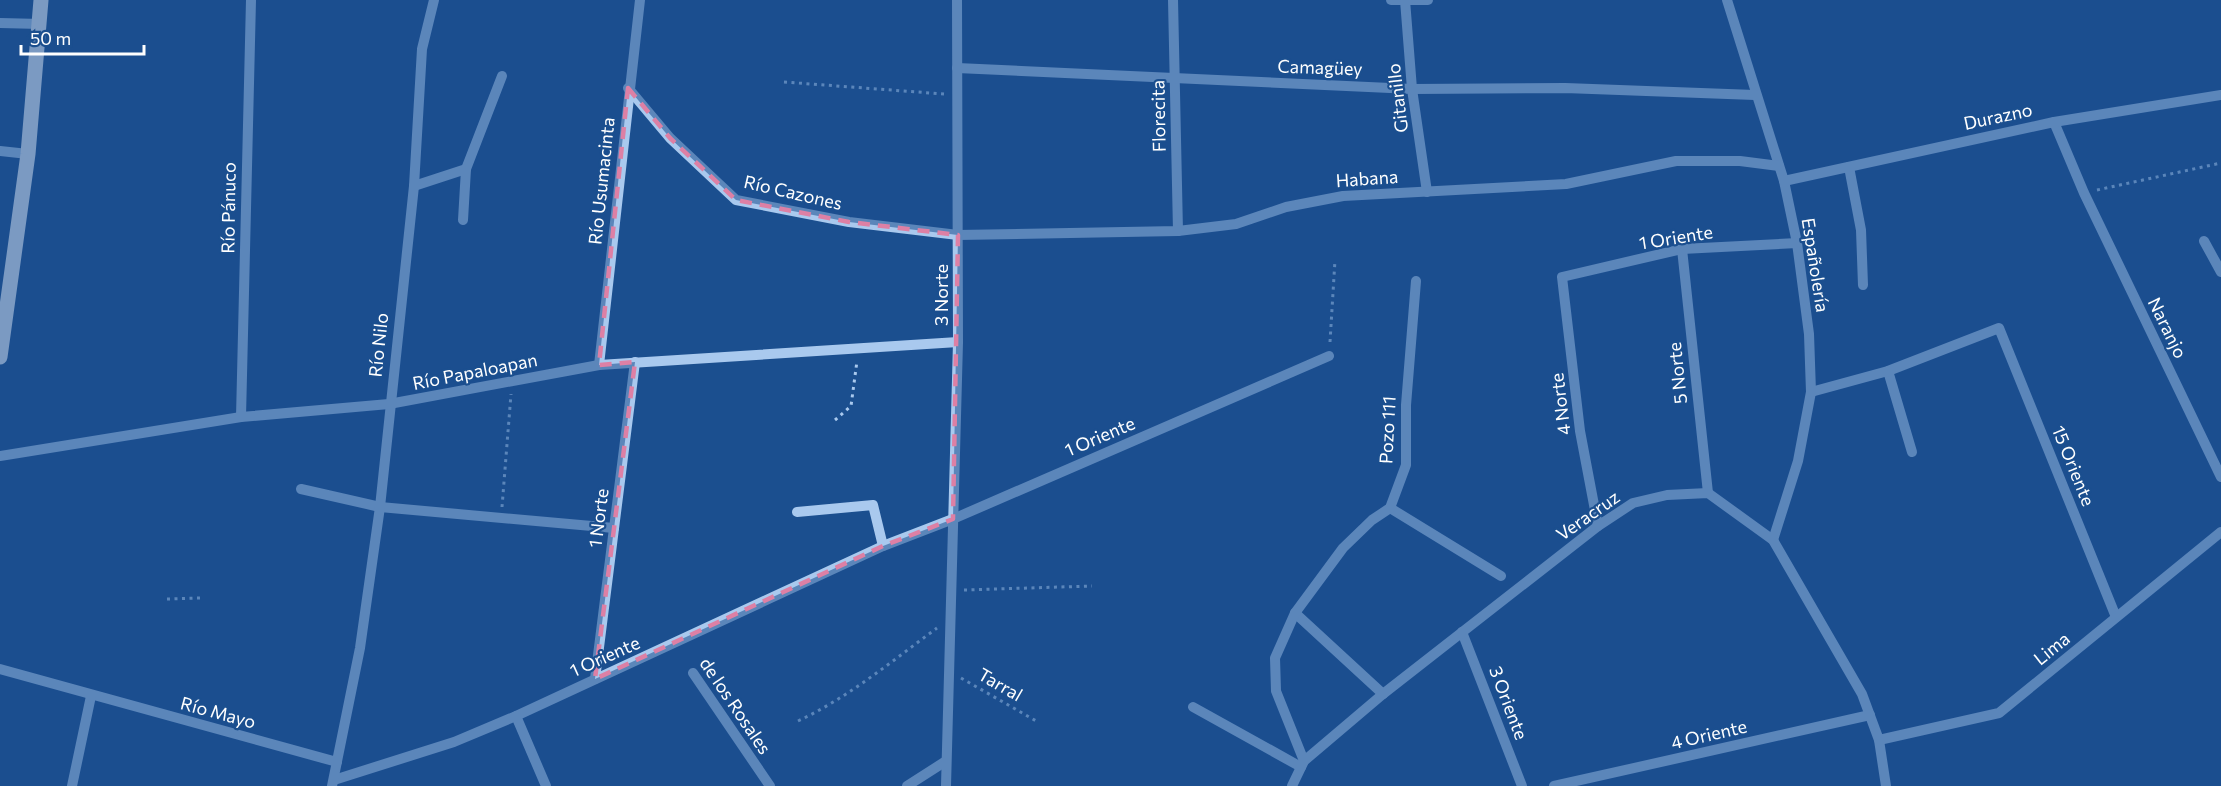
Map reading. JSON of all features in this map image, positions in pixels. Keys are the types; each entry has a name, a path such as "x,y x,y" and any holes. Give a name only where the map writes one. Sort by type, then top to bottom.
{"main road":[{"path":"0,357 28,154 41,24 41,0"}],"street":[{"name":"Río Pánuco","path":"241,417 251,0"},
{"name":"Río Nilo","path":"333,783 360,648 380,507 389,404 414,186 422,50 434,0"},
{"name":"Río Usumacinta","path":"599,365 628,88 640,0"},
{"name":"3 Norte","path":"946,786 958,342 957,0"},
{"name":"Florecita","path":"1173,0 1178,231"},
{"path":"1391,0 1428,0"},
{"name":"Gitanillo","path":"1405,0 1412,89 1427,192"},
{"name":"Españolería","path":"1726,0 1784,181 1797,243 1809,334 1811,392 1798,461 1773,540"},
{"path":"0,23 41,24"},
{"name":"Camagüey","path":"957,68 1412,89 1565,88 1755,95"},
{"path":"463,220 466,169 502,76"},
{"name":"Río Cazones","path":"628,88 670,138 736,200 849,222 958,235"},
{"name":"Durazno","path":"1784,181 2054,122 2221,95"},
{"name":"Naranjo","path":"2054,122 2084,193 2221,477"},
{"path":"0,151 28,154"},
{"name":"Habana","path":"958,235 1178,231 1236,224 1286,207 1342,196 1566,183 1676,160 1740,161 1779,166"},
{"path":"1850,167 1861,230 1863,285"},
{"path":"414,186 466,169"},
{"path":"2204,241 2221,272"},
{"name":"1 Oriente","path":"1562,277 1682,249 1797,243"},
{"name":"5 Norte","path":"1682,249 1708,493"},
{"name":"4 Norte","path":"1562,277 1580,431 1598,526"},
{"name":"Pozo 111","path":"1390,508 1406,465 1406,405 1416,281"},
{"name":"15 Oriente","path":"1888,371 1999,328 2116,617"},
{"name":"Río Papaloapan","path":"0,456 241,417 389,404 599,365 958,342"},
{"name":"1 Oriente","path":"333,783 454,742 516,716 883,546 953,519 1329,356"},
{"name":"1 Norte","path":"595,679 635,362"},
{"path":"1811,392 1888,371 1911,452"},
{"path":"301,489 380,507 614,528"},
{"path":"1708,493 1773,540 1862,694 1879,740 1886,786"},
{"name":"Veracruz","path":"1292,786 1302,764 1383,694 1598,526 1633,504 1666,495 1708,493"},
{"path":"797,512 873,505 883,546"},
{"path":"1302,764 1276,691 1275,658 1295,613 1343,548 1372,520 1390,508 1502,576"},
{"name":"Lima","path":"1879,740 1999,713 2221,532"},
{"path":"1295,613 1383,694"},
{"name":"3 Oriente","path":"1462,632 1522,786"},
{"name":"Río Mayo","path":"0,669 91,696 337,762"},
{"name":"de los Rosales","path":"693,673 770,786"},
{"path":"72,786 91,696"},
{"path":"1193,707 1302,764"},
{"name":"4 Oriente","path":"1554,786 1870,715"},
{"path":"516,716 546,786"},
{"path":"907,786 945,761"}],"path":[{"path":"784,82 957,95"},
{"path":"2084,193 2221,163"},
{"path":"1329,356 1335,260"},
{"path":"835,420 852,406 859,349"},
{"path":"501,518 512,382"},
{"path":"953,591 1092,586"},
{"path":"167,599 201,598"},
{"path":"798,721 862,685 951,618"},
{"name":"Tarral","path":"949,671 1038,722"}],"highlighted area":[{"path":"628,88 670,138 736,200 849,222 958,235 953,519 883,546 595,679 635,362 599,365"}]}
